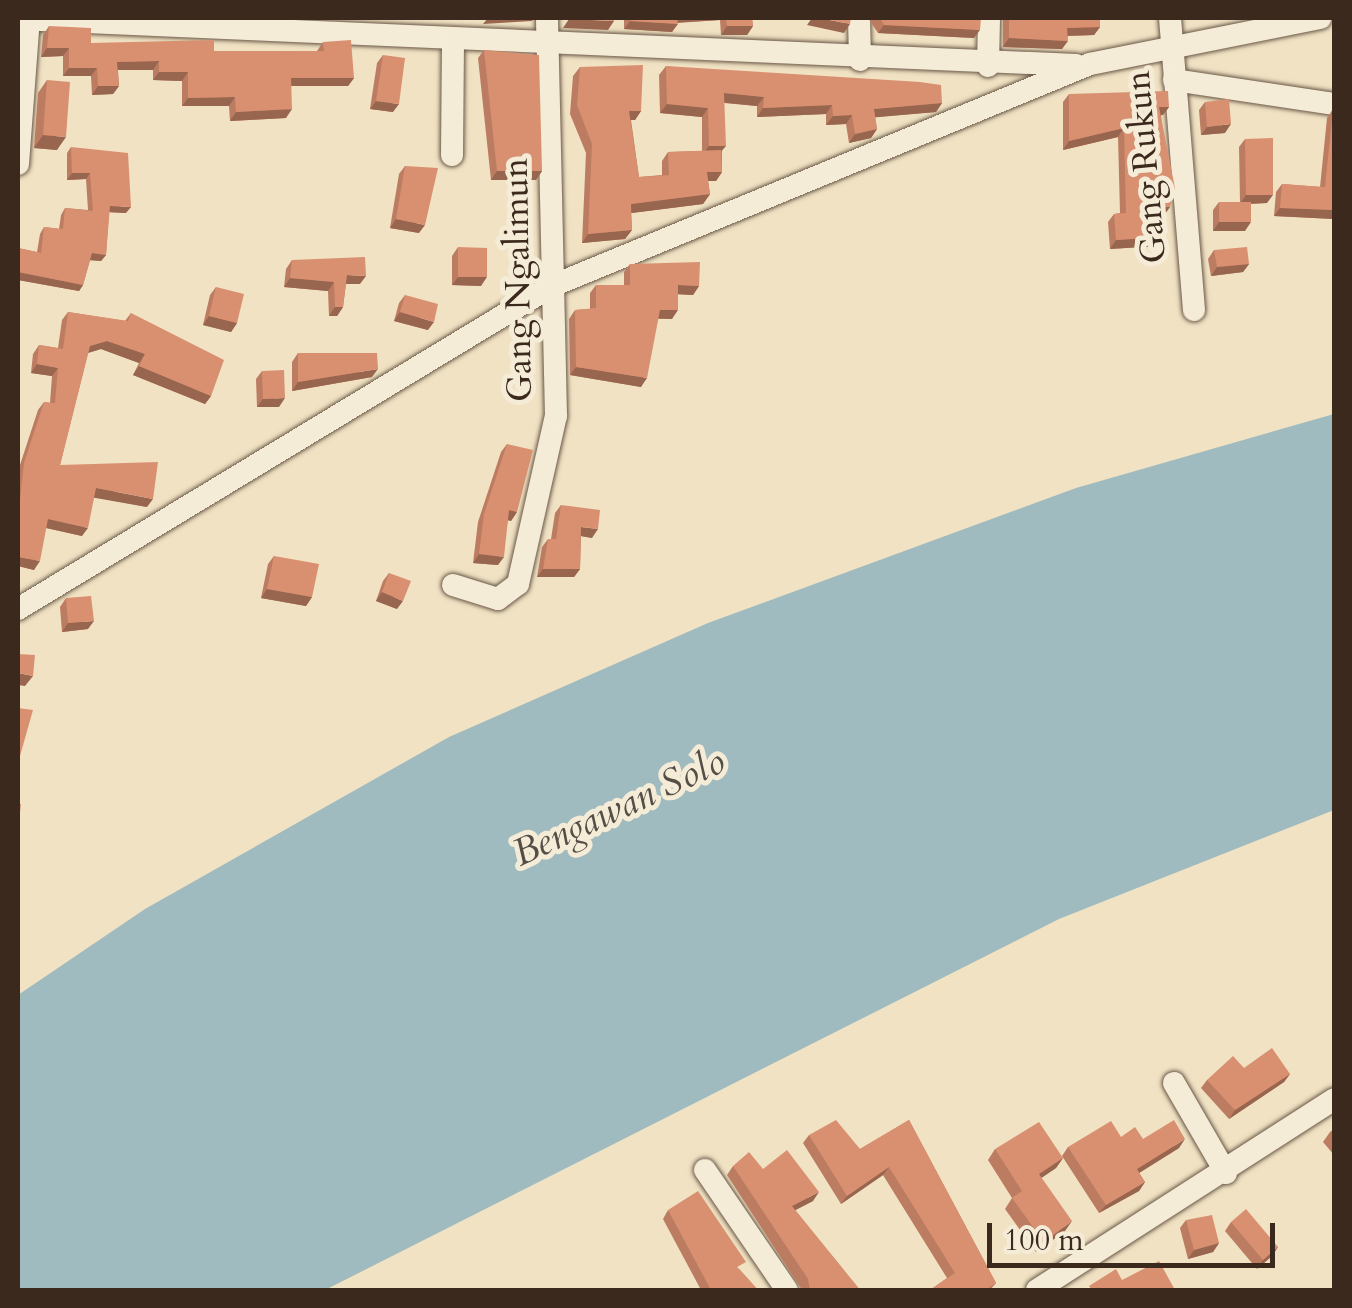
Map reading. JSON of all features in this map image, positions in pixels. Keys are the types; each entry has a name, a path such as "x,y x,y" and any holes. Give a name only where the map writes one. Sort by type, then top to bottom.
{"street":[{"name":"Gang Ngalimun","path":"453,586 498,599 518,584 556,416 547,18"},
{"path":"859,18 860,60"},
{"path":"988,66 989,18"},
{"name":"Gang Rukun","path":"1170,18 1194,310"},
{"path":"18,609 552,286 1090,64 1320,18"},
{"path":"18,164 25,19 988,66 1090,64"},
{"path":"452,155 453,41"},
{"path":"1174,80 1334,104"},
{"path":"1174,1084 1226,1173"},
{"path":"1037,1290 1226,1173 1334,1100"},
{"path":"705,1170 787,1290"}],"water":[{"name":"Bengawan Solo","path":"1334,414 1334,810 1059,919 325,1290 18,1290 18,995 145,909 449,737 708,623 1076,488"}],"building":[{"path":"613,18 614,21 569,19"},
{"path":"677,18 678,24 630,21"},
{"path":"726,18 752,18 753,26 727,26"},
{"path":"819,18 851,18 850,24"},
{"path":"880,18 981,18 980,30 884,25"},
{"path":"1009,18 1100,18 1100,27 1067,28 1068,41 1009,38"},
{"path":"49,26 91,28 91,43 214,40 214,51 324,51 323,42 351,40 354,78 291,78 292,109 236,112 235,97 188,98 188,72 159,72 159,61 117,62 119,86 98,86 97,68 69,68 69,48 47,48"},
{"path":"484,50 539,55 542,171 497,171"},
{"path":"383,55 405,58 399,104 376,101"},
{"path":"643,65 641,111 629,111 639,177 669,175 668,152 721,150 722,172 707,172 710,194 631,204 632,230 588,234 592,144 577,105 580,67"},
{"path":"666,66 920,82 941,85 942,103 874,109 877,129 855,134 852,115 833,116 832,105 763,108 764,97 724,93 726,146 709,146 708,108 667,104"},
{"path":"47,80 70,82 66,137 43,135"},
{"path":"1168,91 1169,107 1159,107 1175,188 1170,207 1161,207 1163,237 1116,240 1114,214 1126,213 1124,128 1069,141 1069,94"},
{"path":"1229,99 1231,124 1207,127 1205,102"},
{"path":"1333,109 1334,210 1280,208 1282,184 1325,187"},
{"path":"1273,138 1273,195 1246,195 1245,139"},
{"path":"71,147 128,153 131,207 110,206 106,255 92,253 83,285 18,272 18,248 41,253 44,227 63,229 65,208 93,211 90,173 72,173"},
{"path":"405,166 438,168 425,225 396,219"},
{"path":"1219,202 1251,202 1251,222 1219,222"},
{"path":"458,247 487,248 487,277 458,277"},
{"path":"1247,247 1249,264 1217,267 1214,250"},
{"path":"365,257 366,276 347,275 343,307 335,307 334,282 290,278 292,260"},
{"path":"700,262 699,286 678,285 678,310 660,310 647,378 576,367 575,310 596,308 596,285 630,285 630,264"},
{"path":"216,287 244,294 237,323 209,316"},
{"path":"405,295 438,304 434,322 400,312"},
{"path":"68,312 128,321 131,313 224,360 211,396 139,366 145,354 107,341 90,346 60,465 158,462 153,499 96,488 88,528 48,519 40,561 18,557 24,463 44,402 55,403 58,368 37,364 39,345 63,349"},
{"path":"298,353 377,353 378,369 298,382"},
{"path":"284,370 285,398 263,399 262,371"},
{"path":"507,444 533,450 517,512 509,510 504,557 479,554 484,514"},
{"path":"561,505 600,510 598,529 581,527 580,569 543,569 548,539 556,539"},
{"path":"274,556 319,564 312,597 267,589"},
{"path":"389,573 411,581 403,601 382,592"},
{"path":"91,596 94,621 68,623 66,598"},
{"path":"18,654 35,655 33,676 18,673"},
{"path":"18,708 33,710 18,763"},
{"path":"1272,1048 1290,1074 1235,1110 1207,1080 1233,1056 1244,1068"},
{"path":"836,1120 860,1149 909,1120 996,1283 985,1290 930,1290 955,1273 889,1167 847,1196 809,1135"},
{"path":"1174,1120 1185,1139 1137,1169 1145,1182 1106,1205 1068,1147 1111,1121 1121,1137 1135,1127 1143,1139"},
{"path":"1039,1122 1063,1158 1039,1174 1072,1221 1044,1242 1012,1198 1022,1191 995,1149"},
{"path":"787,1150 819,1192 792,1206 860,1290 810,1290 808,1279 733,1166 749,1152 763,1169"},
{"path":"698,1191 746,1262 737,1267 758,1290 711,1290 668,1210"},
{"path":"1246,1209 1278,1247 1263,1260 1231,1222"},
{"path":"1212,1215 1219,1243 1194,1250 1186,1220"},
{"path":"1159,1261 1175,1290 1092,1290 1089,1286 1116,1269 1122,1280"}]}
